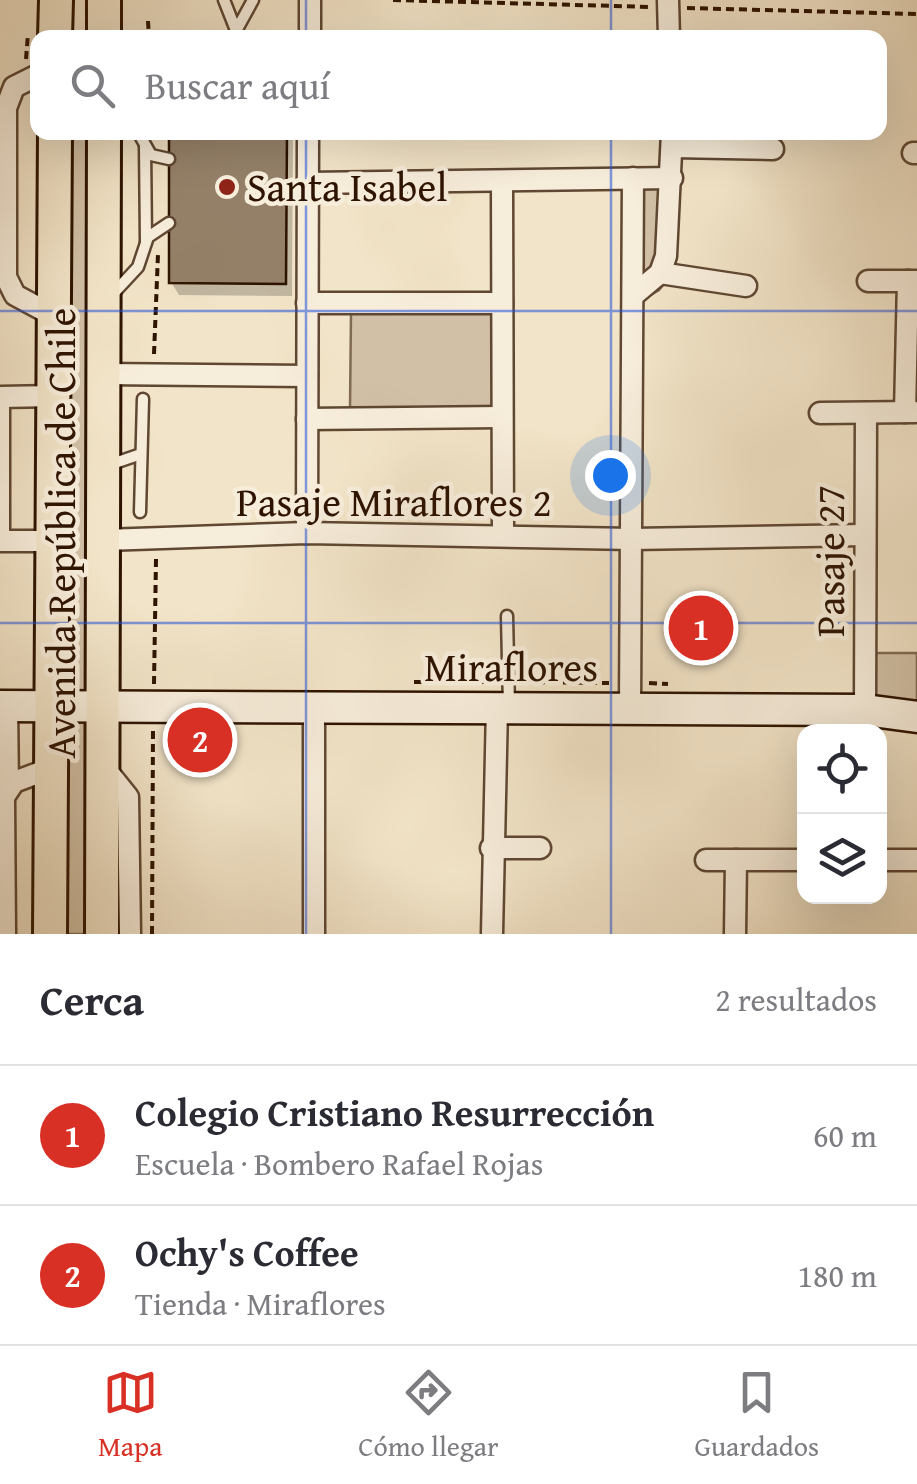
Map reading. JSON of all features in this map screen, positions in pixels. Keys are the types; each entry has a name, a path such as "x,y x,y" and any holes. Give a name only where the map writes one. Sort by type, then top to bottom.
{"main road":[{"path":"56,0 56,30"},
{"path":"104,0 104,30"},
{"name":"Avenida República de Chile","path":"50,934 56,140"},
{"name":"Avenida República de Chile","path":"102,934 104,140"},
{"path":"54,381 76,394 104,386"}],"street":[{"path":"310,0 310,30"},
{"path":"668,0 669,30"},
{"path":"30,79 14,87 6,108 6,277 15,295 54,316"},
{"path":"307,533 308,140"},
{"path":"635,294 660,272 666,256 672,140 773,149"},
{"path":"630,707 633,178"},
{"path":"308,183 672,178"},
{"path":"502,182 502,536"},
{"path":"660,272 746,286"},
{"path":"820,413 911,412 912,281 868,281"},
{"path":"307,304 502,303"},
{"path":"104,386 307,376"},
{"path":"2,396 54,381"},
{"name":"Pasaje 27","path":"865,710 866,413"},
{"path":"307,419 502,417"},
{"name":"Pasaje Miraflores 2","path":"104,540 307,533 633,539 863,535"},
{"path":"2,540 52,540"},
{"path":"3,706 8,789"},
{"name":"Miraflores","path":"3,706 865,710 903,712 917,718"},
{"path":"314,706 314,934"},
{"path":"492,934 491,848 503,707"},
{"path":"103,766 128,797 130,934"},
{"name":"Avenida República de Chile","path":"5,934 4,796 8,789 49,769"},
{"path":"491,848 540,848"},
{"path":"706,860 797,860"},
{"path":"734,934 736,860"},
{"path":"887,860 917,860"}],"lane":[{"path":"224,0 236,30"},
{"path":"240,30 253,0"},
{"path":"142,140 156,158 170,159"},
{"path":"145,146 146,243"},
{"path":"104,302 138,268 153,232 169,223"},
{"path":"2,396 2,540"},
{"path":"140,512 143,399"},
{"path":"104,454 122,449 141,453"},
{"path":"104,454 141,453"},
{"path":"503,707 507,616"}],"path":[{"path":"148,21 149,30"}],"shaded area":[{"path":"67,140 96,140 93,934 64,934"},
{"path":"635,178 671,178 667,280 659,290 633,305"},
{"path":"351,313 493,313 493,407 350,409"},
{"path":"872,653 917,653 917,703 872,702"}],"building":[{"path":"169,140 287,140 286,284 169,283"}],"place":[{"name":"Santa Isabel","path":"227,187"},
{"name":"Colegio Cristiano Resurrección","path":"701,628"},
{"name":"Ochy's Coffee","path":"200,740"}]}
